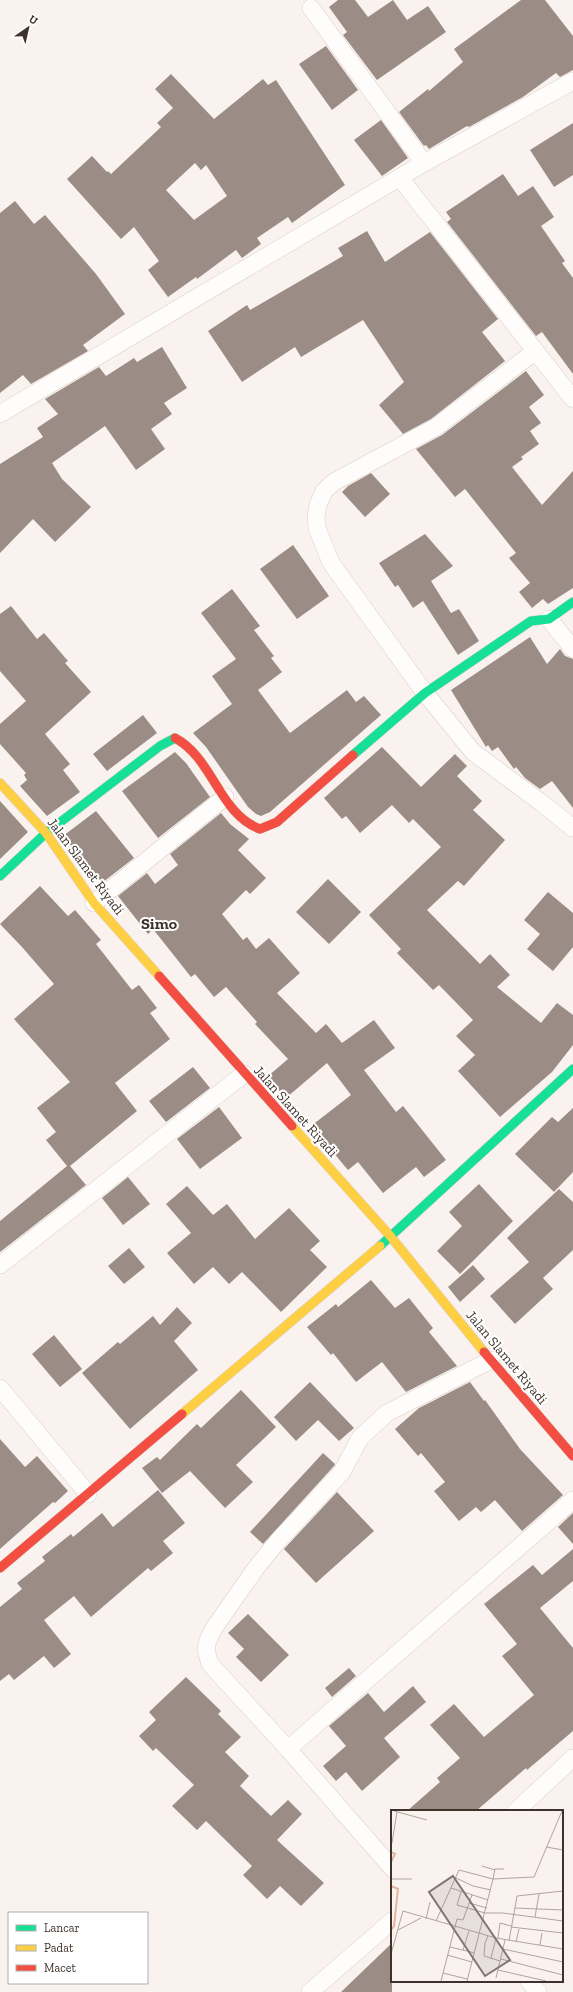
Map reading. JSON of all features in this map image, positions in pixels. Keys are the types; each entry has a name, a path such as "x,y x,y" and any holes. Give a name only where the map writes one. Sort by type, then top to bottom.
{"street":[{"path":"311,8 424,163"},
{"path":"0,414 424,163 573,81"},
{"path":"400,178 534,352 573,399"},
{"path":"534,352 436,427 334,482 324,491 318,505 317,528 331,562 424,693 473,752 573,828"},
{"path":"0,876 46,833 160,746 175,738 185,742 193,751 225,797 249,826 261,829 267,828 277,822 424,693 531,621 549,619 573,602"},
{"path":"549,619 573,649"},
{"name":"Jalan Slamet Riyadi","path":"0,782 46,833 94,903 244,1074 391,1237 491,1360 573,1456"},
{"path":"94,903 225,797"},
{"path":"0,1568 391,1237 573,1069"},
{"path":"0,1265 244,1074"},
{"path":"391,1867 288,1749 210,1664 206,1650 208,1640 256,1568 278,1541 342,1472 360,1438 387,1413 491,1360"},
{"path":"0,1388 88,1494"},
{"path":"288,1749 573,1500"},
{"path":"517,1810 573,1758"},
{"path":"310,1992 391,1922"},
{"path":"530,1982 538,1992"}],"building":[{"path":"338,0 355,0 368,17 393,0 407,20 428,6 446,32 377,80 343,35 347,32 329,7"},
{"path":"521,0 545,0 573,36 573,70 560,77 556,73 523,97 469,127 467,126 429,149 426,145 424,146 399,112 428,89 429,91 463,62 454,49"},
{"path":"326,46 358,90 332,110 299,64"},
{"path":"171,74 214,119 263,79 268,85 276,80 345,185 292,223 288,217 257,238 261,244 242,258 236,250 197,279 196,277 168,297 148,270 159,261 134,227 121,239 67,179 92,156 107,172 108,171 111,174 161,127 157,123 173,108 155,89","holes":["195,163 201,170 206,165 227,196 194,220 166,190"]},
{"path":"381,120 408,158 382,176 354,140"},
{"path":"573,123 573,175 554,187 530,150"},
{"path":"503,174 518,196 533,186 554,217 541,226 565,261 562,263 573,278 573,374 542,332 536,336 447,222 451,219 446,212"},
{"path":"15,201 34,224 45,215 96,274 125,314 83,345 88,351 31,384 23,375 0,393 0,213"},
{"path":"367,231 385,262 430,232 498,319 482,332 505,361 431,419 403,434 379,405 404,382 363,320 301,357 295,347 242,382 208,331 247,305 250,310 343,256 338,248"},
{"path":"162,347 187,388 164,403 172,414 151,429 165,449 136,470 105,426 52,463 62,479 91,507 55,542 33,519 0,553 0,464 43,437 37,428 58,414 45,399 99,367 106,376 134,358 137,362"},
{"path":"526,371 544,395 529,407 541,423 530,431 539,444 521,457 523,459 512,467 542,505 573,471 573,588 548,604 543,599 532,608 519,592 530,583 509,558 516,553 465,489 455,497 416,449 442,435"},
{"path":"371,473 390,494 365,517 342,492 348,486"},
{"path":"425,534 453,566 431,581 451,613 459,609 479,641 458,655 423,601 413,608 398,585 395,587 379,563"},
{"path":"293,545 329,596 297,619 260,569"},
{"path":"232,589 260,626 254,630 274,656 271,658 282,672 258,690 290,733 347,690 356,702 364,696 381,715 270,812 261,816 256,814 248,807 206,747 193,733 232,704 212,676 236,659 201,613"},
{"path":"11,606 37,639 44,633 68,661 65,663 91,692 45,734 70,764 63,770 80,792 47,816 20,786 27,780 24,775 26,773 0,744 0,724 26,701 0,671 0,614"},
{"path":"530,637 547,664 560,649 565,656 573,659 573,808 552,781 540,789 525,778 516,767 514,769 498,747 492,751 488,745 486,747 451,690"},
{"path":"143,715 157,733 107,771 93,754"},
{"path":"382,747 421,787 455,754 467,766 457,776 482,801 473,810 505,840 464,886 458,881 427,910 480,964 490,954 510,975 497,987 541,1023 557,1003 573,1015 573,1045 552,1072 500,1117 458,1071 475,1055 456,1036 473,1020 439,985 433,990 397,953 401,949 369,915 441,847 413,819 409,823 392,805 360,833 346,816 342,819 324,798"},
{"path":"175,752 186,763 210,797 158,838 122,791"},
{"path":"0,801 28,832 0,859"},
{"path":"96,811 134,858 102,883 63,836"},
{"path":"221,813 230,824 249,839 238,850 266,878 250,894 246,890 222,914 243,940 247,937 256,949 269,938 300,973 277,993 316,1033 326,1024 342,1043 374,1020 395,1048 364,1070 396,1112 403,1106 446,1160 424,1177 416,1167 383,1193 358,1162 348,1170 311,1126 351,1095 327,1063 286,1098 267,1077 288,1059 255,1024 257,1022 226,987 214,997 195,974 191,977 153,929 148,934 118,896 147,873 155,884 178,865 170,854"},
{"path":"328,879 361,912 329,944 296,912"},
{"path":"40,886 68,916 75,910 101,940 96,944 132,990 139,985 157,1008 150,1013 170,1039 115,1083 137,1111 70,1166 86,1185 0,1252 0,1221 67,1166 46,1140 56,1132 37,1108 70,1082 14,1019 54,984 0,924"},
{"path":"548,892 573,913 573,947 553,971 527,949 540,934 524,920"},
{"path":"193,1067 210,1088 166,1122 149,1101"},
{"path":"219,1107 242,1138 200,1169 177,1139"},
{"path":"573,1108 573,1172 554,1192 515,1154 552,1117 558,1122"},
{"path":"128,1177 150,1204 123,1225 102,1198"},
{"path":"479,1184 513,1221 460,1274 437,1251 462,1226 449,1212"},
{"path":"187,1186 213,1215 227,1204 255,1239 289,1208 320,1241 310,1250 327,1267 281,1312 242,1272 229,1284 213,1267 194,1284 167,1253 191,1233 166,1204"},
{"path":"559,1189 573,1202 573,1250 543,1278 553,1289 515,1324 490,1296 529,1262 507,1238"},
{"path":"129,1248 145,1267 124,1284 108,1266"},
{"path":"473,1265 485,1279 460,1302 448,1287"},
{"path":"371,1280 395,1308 409,1298 433,1328 429,1332 457,1366 406,1392 382,1362 356,1382 333,1353 331,1355 307,1327 336,1304 338,1307"},
{"path":"177,1307 192,1323 174,1341 198,1370 130,1429 82,1373 118,1342 120,1344 153,1316 160,1325"},
{"path":"54,1335 82,1369 60,1387 32,1354"},
{"path":"310,1382 354,1428 339,1441 318,1420 296,1441 274,1417"},
{"path":"470,1382 484,1401 485,1400 520,1449 563,1495 522,1531 495,1500 481,1512 476,1507 459,1521 434,1491 445,1482 421,1453 418,1456 395,1429 419,1408"},
{"path":"241,1390 276,1427 236,1465 253,1482 225,1508 190,1471 162,1493 142,1468 157,1457 160,1460 197,1424 201,1428"},
{"path":"0,1439 25,1467 37,1456 68,1491 55,1503 53,1502 0,1549"},
{"path":"323,1453 335,1464 334,1466 263,1544 250,1532"},
{"path":"158,1490 185,1523 163,1541 173,1553 151,1571 148,1568 91,1617 74,1596 44,1620 71,1654 54,1668 44,1656 14,1680 9,1674 0,1681 0,1607 22,1589 17,1583 45,1561 42,1557 71,1534 73,1537 102,1513 113,1527"},
{"path":"337,1492 374,1531 316,1583 284,1549"},
{"path":"573,1513 573,1544 558,1527"},
{"path":"573,1549 573,1581 540,1608 573,1648 573,1731 527,1770 526,1768 477,1810 408,1810 440,1782 437,1778 460,1758 430,1725 454,1704 484,1737 534,1695 502,1656 517,1644 484,1604 533,1565 542,1575"},
{"path":"248,1614 289,1655 261,1682 236,1657 244,1649 228,1633"},
{"path":"349,1668 356,1676 332,1697 325,1688"},
{"path":"186,1677 221,1711 218,1714 241,1737 225,1752 249,1776 240,1786 271,1816 288,1800 302,1814 277,1840 324,1883 301,1906 280,1886 267,1899 243,1875 252,1866 206,1821 197,1830 172,1806 194,1785 156,1748 153,1751 139,1736 156,1720 149,1712"},
{"path":"413,1686 426,1702 384,1738 400,1757 362,1791 346,1772 336,1781 323,1766 346,1746 329,1726 368,1693 384,1712"},
{"path":"391,1944 392,1992 341,1992"}],"traffic: fast":[{"path":"353,755 425,693 531,621 549,619 573,602"},
{"path":"0,876 46,833 160,746 175,738"},
{"path":"380,1246 573,1069"}],"traffic: slow":[{"path":"0,783 46,833 94,903 159,976"},
{"path":"292,1126 391,1237 484,1352"},
{"path":"182,1414 380,1246"}],"traffic: jam":[{"path":"175,738 188,747 199,759 225,799 235,811 246,822 260,829 277,822 353,755"},
{"path":"159,976 292,1126"},
{"path":"484,1352 573,1456"},
{"path":"0,1568 182,1414"}],"district":[{"name":"Simo","path":"159,923"}]}
